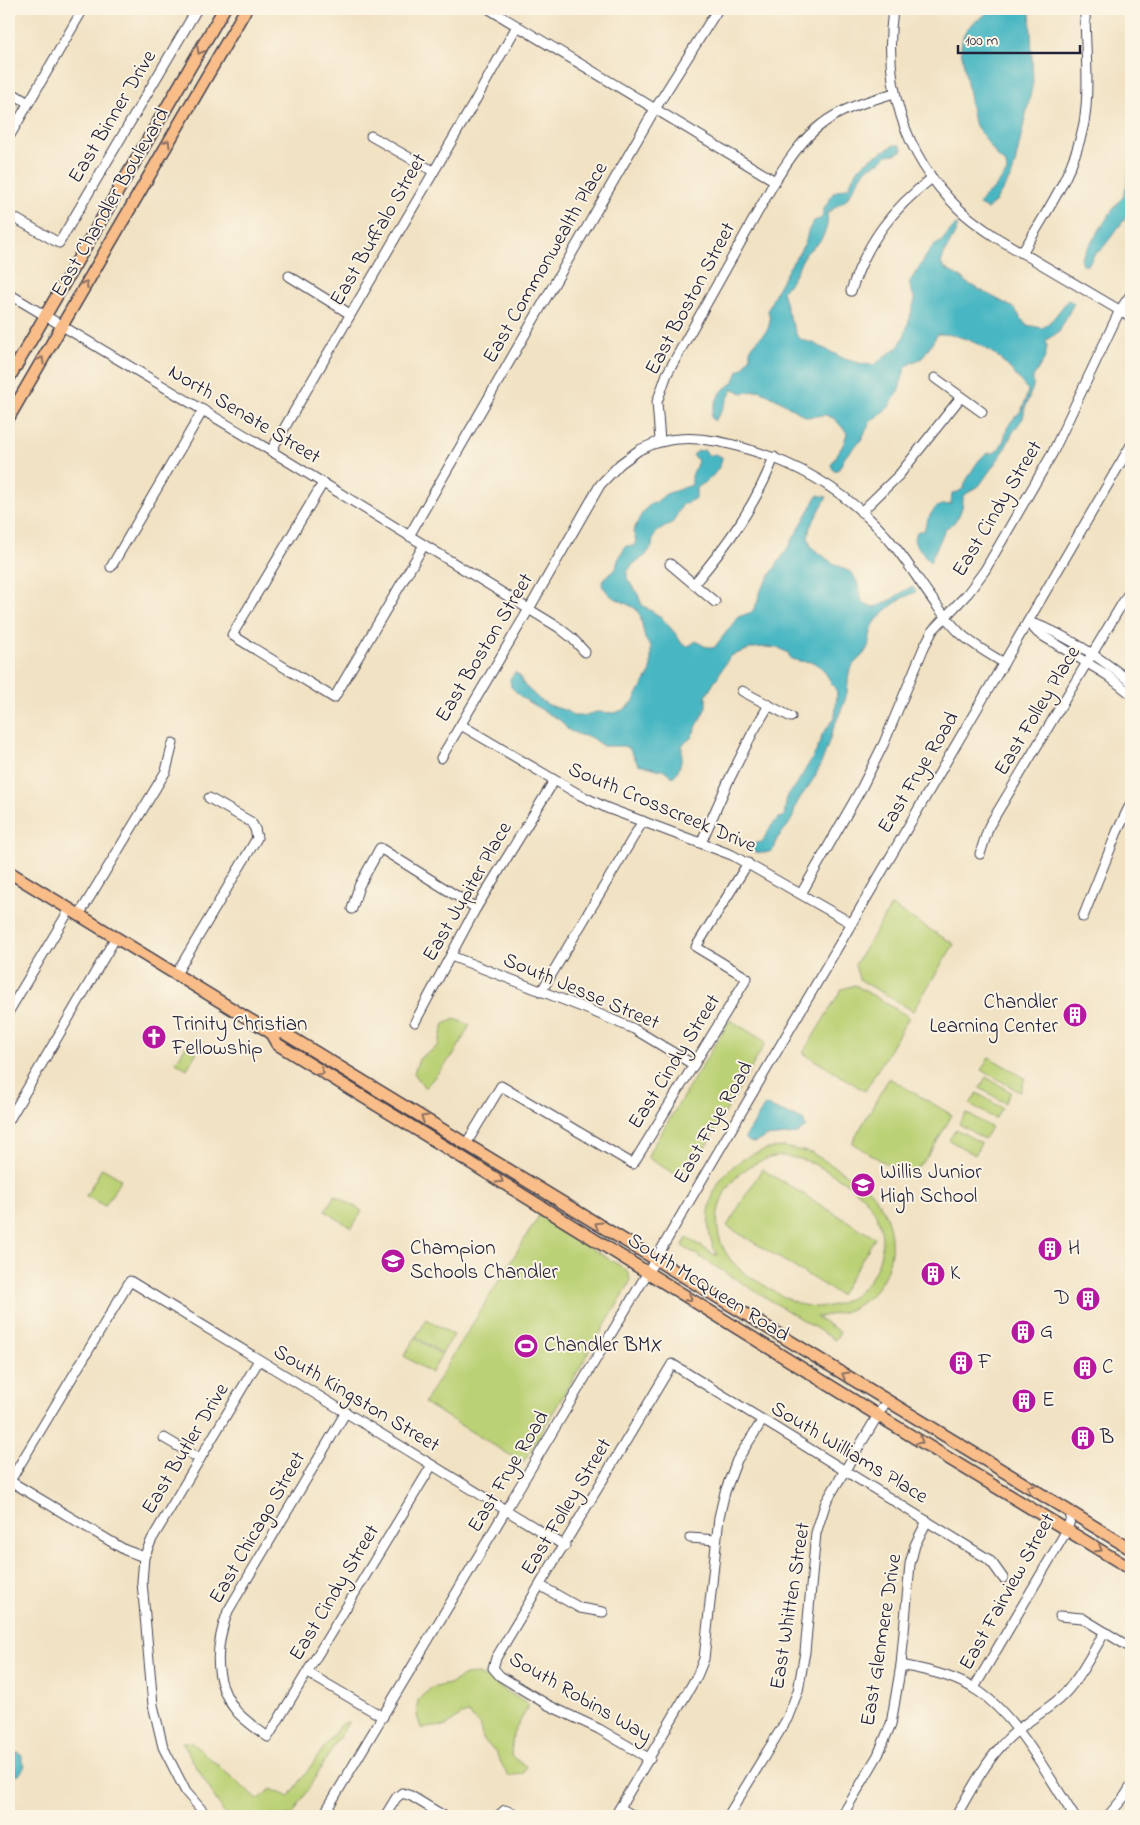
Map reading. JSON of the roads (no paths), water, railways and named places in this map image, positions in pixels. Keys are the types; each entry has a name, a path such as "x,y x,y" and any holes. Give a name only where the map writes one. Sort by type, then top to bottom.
{"main road":[{"name":"East Chandler Boulevard","path":"9,378 224,9"},
{"name":"East Chandler Boulevard","path":"9,417 60,326 246,9"},
{"name":"South McQueen Road","path":"9,872 270,1032 284,1033 1131,1549"},
{"name":"South McQueen Road","path":"270,1032 277,1044 878,1416 1131,1569"},
{"path":"458,1155 466,1144"}],"street":[{"path":"9,137 82,9"},
{"name":"East Binner Drive","path":"9,215 58,243 197,9"},
{"path":"489,9 775,181"},
{"name":"East Commonwealth Place","path":"409,536 655,109 718,9"},
{"path":"893,9 890,27 890,51 894,93 911,142 932,178 958,209 978,225 1131,317"},
{"path":"1022,253 1064,182 1084,123 1086,97 1085,9"},
{"name":"East Buffalo Street","path":"270,451 517,26"},
{"path":"9,91 28,103"},
{"name":"East Boston Street","path":"441,758 529,610 600,485 620,464 639,450 660,441 657,402 667,374 775,181 794,154 822,124 839,113 867,101 894,93"},
{"path":"371,136 433,171"},
{"path":"851,291 858,269 881,228 897,208 932,178"},
{"path":"289,276 350,314"},
{"name":"North Senate Street","path":"9,294 203,410 529,610 572,638 585,652"},
{"name":"East Cindy Street","path":"801,894 861,789 884,743 933,630 945,615 968,593 984,570 1052,454 1120,310 1131,294"},
{"path":"935,378 982,412"},
{"path":"862,512 899,475 961,397"},
{"path":"112,567 203,410"},
{"path":"657,442 679,438 701,438 728,443 774,457 822,481 876,525 896,548 961,634 1004,663"},
{"name":"East Frye Road","path":"323,1816 648,1272 850,923 1131,445"},
{"path":"694,584 729,540 748,512 764,482 774,457"},
{"path":"323,483 232,635 334,698 424,545"},
{"path":"670,564 714,602"},
{"name":"East Folley Place","path":"980,854 989,826 1131,589"},
{"path":"1028,622 1042,626 1090,658 1131,682"},
{"path":"1090,658 1107,675 1131,694"},
{"path":"742,691 791,717"},
{"path":"701,843 745,748 769,705"},
{"name":"South Crosscreek Drive","path":"461,725 554,780 607,808 701,843 748,863 850,923"},
{"path":"9,1011 166,771 173,743"},
{"name":"East Jupiter Place","path":"415,1022 476,908 554,780"},
{"path":"176,974 257,838 256,829 251,822 208,798"},
{"path":"1083,917 1117,832 1131,804"},
{"path":"541,992 643,821"},
{"path":"352,909 359,886 380,848 476,908"},
{"name":"East Cindy Street","path":"466,1144 501,1086 633,1164 747,978 696,947 748,863"},
{"path":"9,1120 116,937"},
{"name":"South Jesse Street","path":"451,956 634,1029 694,1065"},
{"name":"South Kingston Street","path":"9,1484 130,1281 565,1546"},
{"name":"East Butler Drive","path":"144,1556 152,1539 259,1360"},
{"name":"South Williams Place","path":"672,1364 988,1558 1003,1578"},
{"name":"East Folley Street","path":"493,1668 496,1658 565,1546 672,1364"},
{"name":"East Whitten Street","path":"728,1816 787,1719 798,1691 805,1652 816,1534 826,1502 887,1400"},
{"name":"East Chicago Street","path":"268,1737 238,1713 227,1697 220,1676 217,1655 221,1630 228,1611 346,1412"},
{"path":"634,1816 618,1812 697,1676 704,1659 716,1540 725,1492 737,1460 762,1421"},
{"path":"164,1438 200,1460"},
{"name":"East Cindy Street","path":"268,1737 432,1465"},
{"path":"9,1484 125,1550 144,1556 142,1582 153,1705 163,1748 186,1792 208,1816"},
{"name":"East Fairview Street","path":"974,1688 1067,1530 1072,1514"},
{"name":"East Glenmere Drive","path":"842,1816 878,1755 891,1724 901,1664 910,1564 915,1545 927,1521"},
{"path":"690,1538 716,1540"},
{"path":"541,1586 580,1608 603,1612"},
{"path":"1060,1616 1082,1618 1131,1648"},
{"path":"956,1816 987,1764 1017,1729 1067,1690 1078,1676 1105,1632"},
{"path":"901,1664 955,1679 974,1688 992,1701 1017,1729 1074,1816"},
{"name":"South Robins Way","path":"493,1668 500,1676 548,1705 600,1729 650,1759"},
{"path":"308,1673 383,1717"},
{"path":"1108,1816 1131,1786"},
{"path":"385,1816 396,1798 402,1793 411,1796 444,1816"},
{"path":"498,1816 505,1810 520,1816"}],"water":[{"path":"986,9 1030,9 1033,83 1011,177 995,202 987,209 979,205 984,196 993,190 1007,172 1006,164 998,157 974,123 961,49 965,32 986,14"},
{"path":"894,145 900,145 903,150 887,155 881,161 866,169 846,200 827,213 827,226 822,238 805,255 792,279 782,291 797,336 845,359 874,365 899,346 905,334 915,300 909,283 932,247 941,242 954,226 958,225 941,264 967,283 1014,308 1026,325 1043,328 1068,300 1074,303 1059,332 1046,340 1045,358 1033,377 1033,387 1023,418 1013,432 1003,452 979,486 963,496 957,519 946,528 930,562 915,542 914,537 918,531 924,531 933,510 942,505 951,504 952,493 964,488 969,476 981,458 984,455 994,453 998,449 1009,425 1022,409 1025,402 1028,390 1007,365 993,353 978,344 962,338 938,334 922,358 911,363 905,369 899,390 889,407 871,421 861,440 845,457 839,469 834,471 831,465 844,443 847,433 835,419 826,415 806,417 778,399 759,390 743,393 733,389 719,415 714,421 711,417 721,393 733,383 738,371 743,368 750,357 750,350 768,329 770,321 768,310 776,291 806,241 808,231 814,221 822,218 824,209 834,192 849,187 857,171 867,161"},
{"path":"1131,155 1131,211 1102,249 1094,255 1088,265 1082,265 1081,258 1123,197"},
{"path":"705,450 709,456 715,454 722,457 717,471 705,483 696,488 696,498 682,505 673,522 657,532 653,538 652,547 627,572 627,578 637,592 642,605 661,617 683,645 689,646 696,641 704,646 714,648 738,617 752,612 758,601 759,593 818,495 827,497 810,527 808,537 811,547 831,562 852,573 857,581 862,602 873,607 885,603 913,587 916,592 893,605 874,624 867,649 850,669 846,698 824,757 812,781 797,803 793,817 777,839 775,847 766,853 754,852 748,849 750,844 762,842 773,823 784,816 787,796 795,787 816,752 822,735 835,717 837,692 823,669 813,662 791,659 788,653 779,648 753,648 730,656 706,696 706,707 691,738 682,745 680,766 673,777 665,771 638,764 629,748 623,746 603,746 590,737 568,730 561,721 522,698 511,687 510,679 515,672 520,676 524,685 540,700 567,711 573,716 586,716 596,712 615,713 625,709 633,702 651,671 651,647 645,639 640,615 635,608 611,596 602,586 603,579 616,569 618,560 626,546 634,546 636,540 633,532 641,515 650,504 655,503 666,494 692,485 692,476 698,461 693,455 698,451"},
{"path":"765,1105 803,1120 806,1127 797,1134 765,1137 755,1143 749,1142 745,1138"},
{"path":"14,1753 22,1755 22,1762 25,1766 19,1775 10,1776 9,1767 13,1766 9,1761 9,1757"}],"place":[{"name":"Chandler Learning Center","path":"1075,1015"},
{"name":"Trinity Christian Fellowship","path":"154,1037"},
{"name":"Willis Junior High School","path":"863,1185"},
{"name":"H","path":"1050,1249"},
{"name":"Champion Schools Chandler","path":"393,1261"},
{"name":"K","path":"933,1274"},
{"name":"D","path":"1088,1299"},
{"name":"G","path":"1023,1332"},
{"name":"Chandler BMX","path":"526,1346"},
{"name":"F","path":"961,1363"},
{"name":"C","path":"1085,1368"},
{"name":"E","path":"1024,1401"},
{"name":"B","path":"1083,1438"}]}
